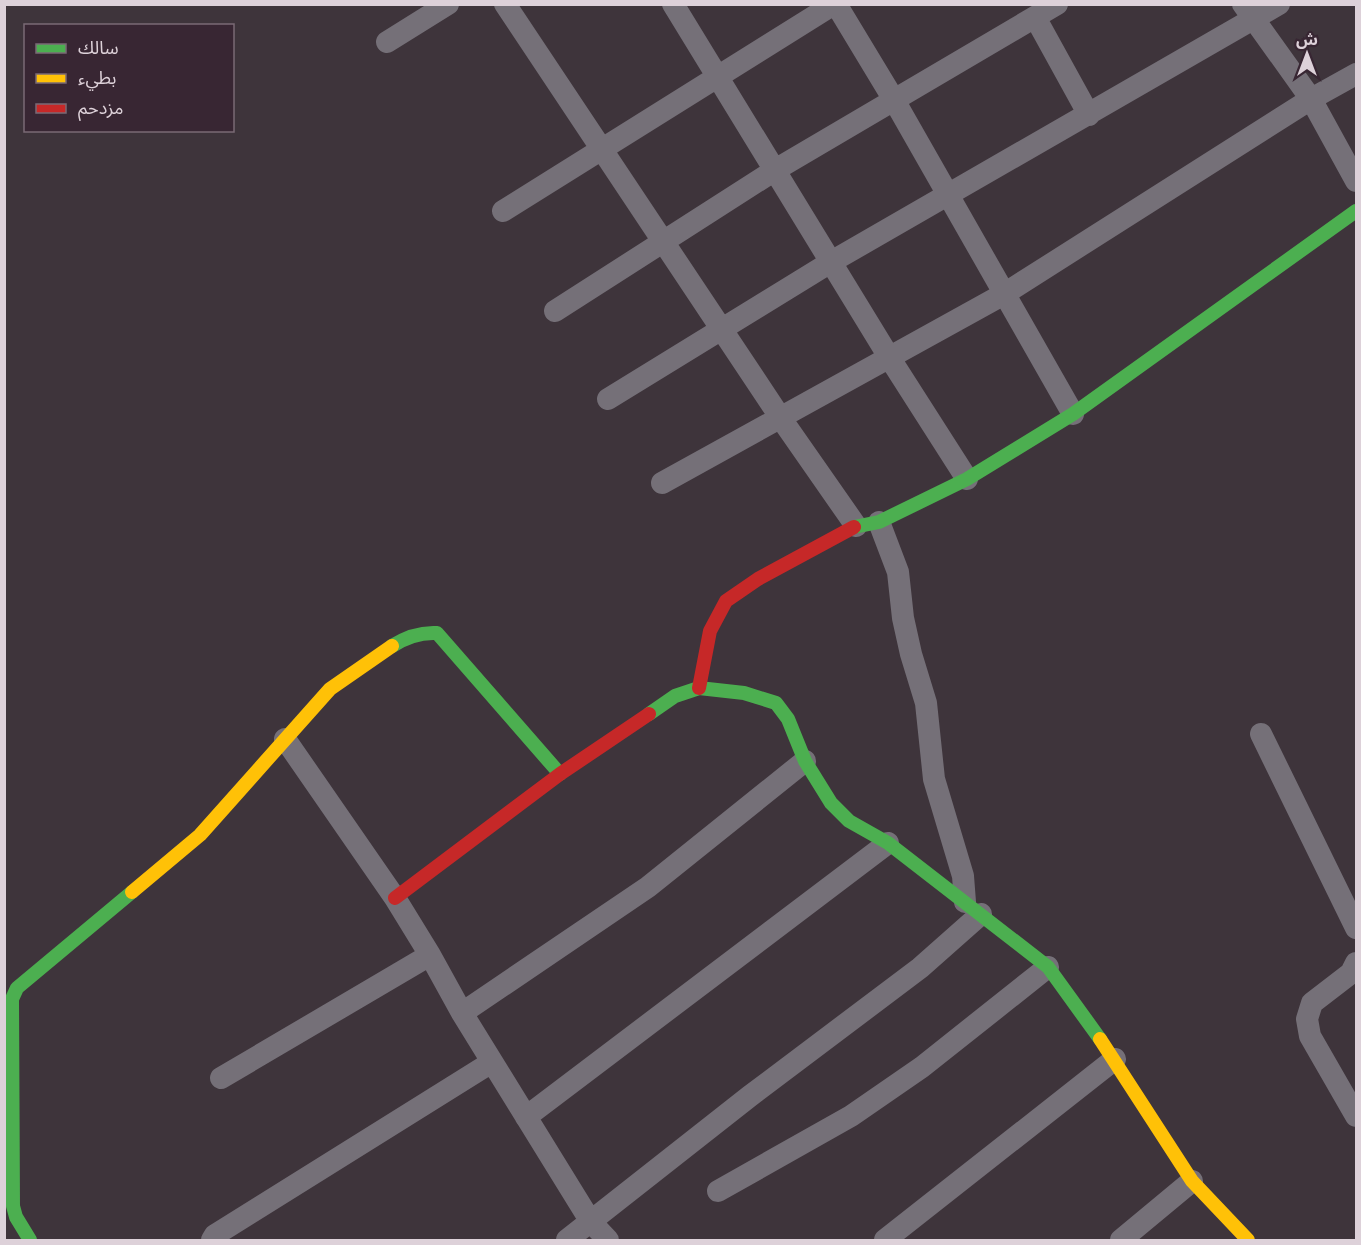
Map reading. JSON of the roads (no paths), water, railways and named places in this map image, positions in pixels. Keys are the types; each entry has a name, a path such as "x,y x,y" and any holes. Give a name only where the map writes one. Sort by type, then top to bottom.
{"street":[{"path":"387,42 448,4"},
{"path":"505,4 780,417 856,526"},
{"path":"673,4 889,357 968,479"},
{"path":"503,211 835,4 894,100 1073,414"},
{"path":"555,311 775,170 1057,4"},
{"path":"608,399 831,262 1089,115 1248,12 1279,4"},
{"path":"1248,12 1311,99 1356,181"},
{"path":"1035,17 1089,115"},
{"path":"662,483 1004,294 1311,99 1356,74"},
{"path":"699,688 710,631 726,601 758,579 856,526 879,522 968,479 1073,414 1356,211"},
{"path":"879,522 898,572 903,618 926,703 934,779 973,908"},
{"path":"30,1240 16,1217 13,1206 12,999 17,988 200,835 330,689 401,640 423,632 437,633 560,774"},
{"path":"395,898 560,774 675,696 699,688 744,693 776,703 788,718 805,761 831,802 849,821 888,843 1048,967 1115,1059 1192,1181 1248,1240"},
{"path":"1261,734 1356,928"},
{"path":"285,739 395,898 525,1117 591,1221 608,1240"},
{"path":"462,1013 648,887 805,761"},
{"path":"525,1117 888,843"},
{"path":"567,1240 750,1096 920,968 973,908"},
{"path":"221,1078 430,955"},
{"path":"1356,963 1351,973 1312,1004 1307,1019 1310,1036 1356,1116"},
{"path":"718,1191 851,1116 922,1066 1048,967"},
{"path":"885,1240 1115,1059"},
{"path":"212,1240 215,1235 492,1062"},
{"path":"1121,1240 1192,1181"}]}
